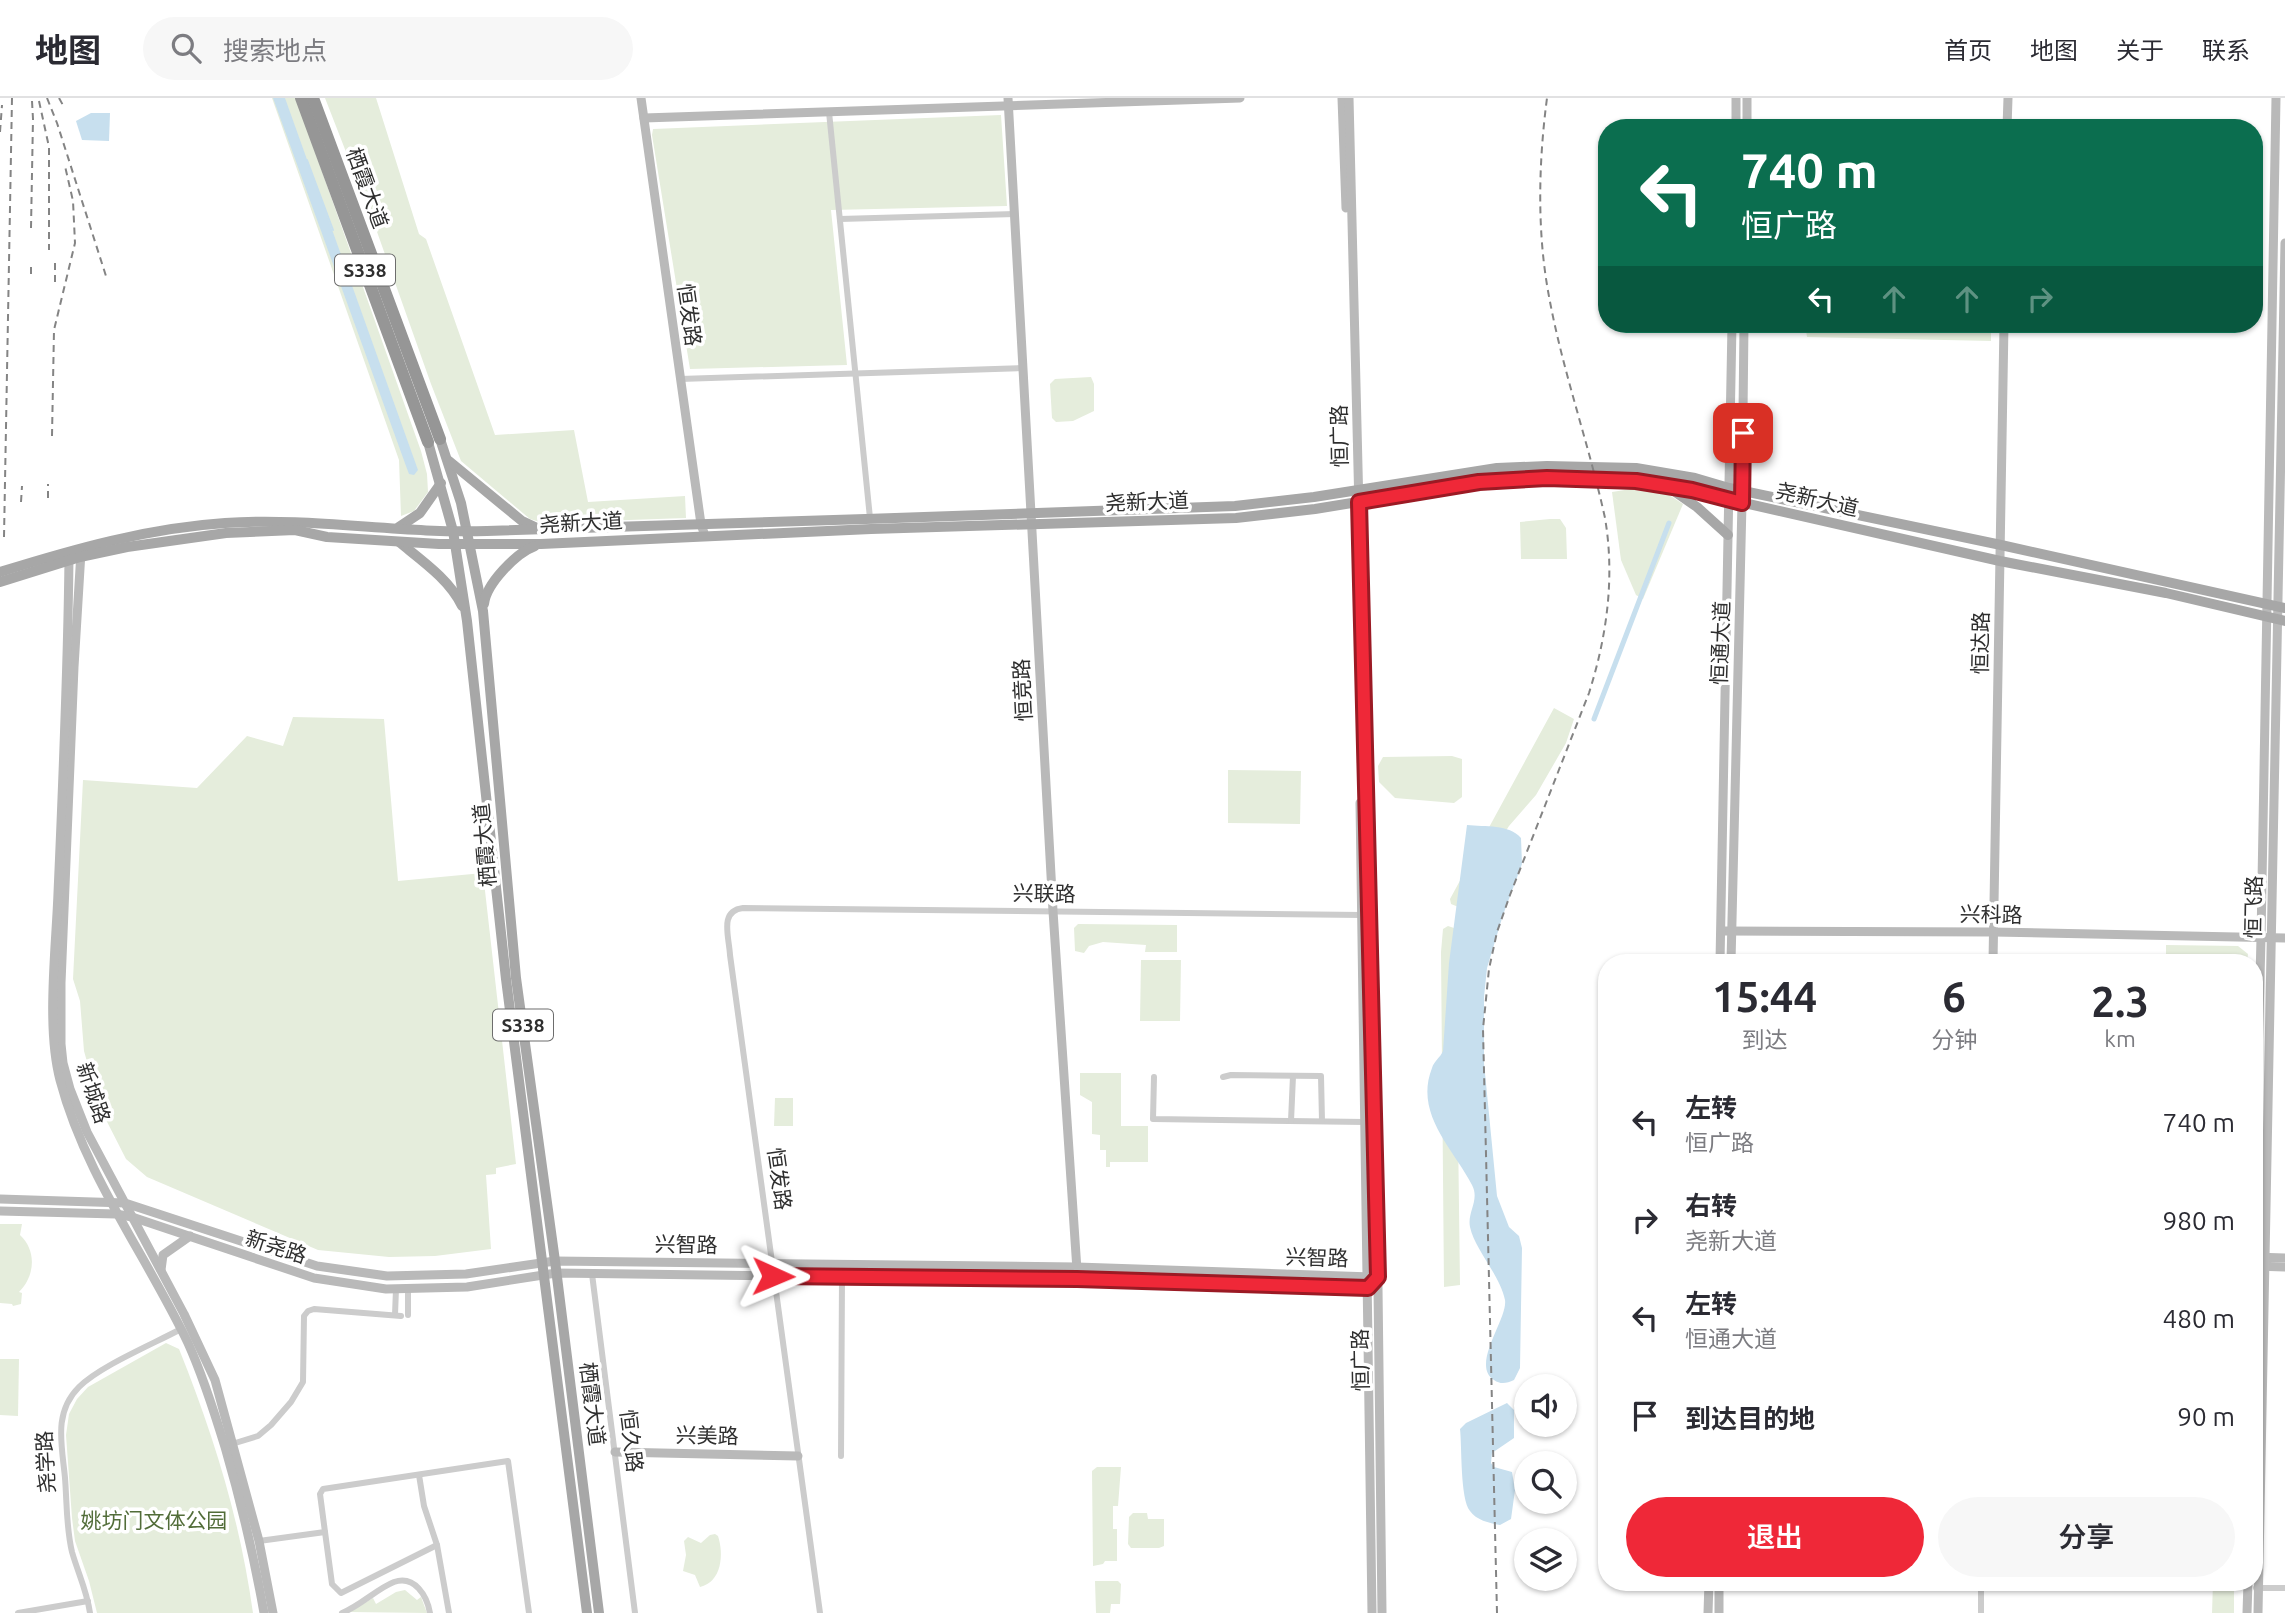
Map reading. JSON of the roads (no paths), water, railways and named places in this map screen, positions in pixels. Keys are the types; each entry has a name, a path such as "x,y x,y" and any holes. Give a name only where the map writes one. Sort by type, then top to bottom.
{"highway":[{"name":"栖霞大道","path":"301,98 434,440"},
{"name":"栖霞大道","path":"313,98 434,440"}],"main road":[{"name":"恒发路","path":"641,98 701,524 705,536"},
{"path":"644,118 829,112 1009,102 1240,98"},
{"name":"恒广路","path":"1342,98 1357,503 1382,1613"},
{"name":"恒广路","path":"1349,98 1356,490"},
{"path":"1736,98 1736,119"},
{"path":"1747,119 1748,98"},
{"path":"2007,119 2008,98"},
{"name":"恒飞路","path":"2276,98 2267,604 2277,619"},
{"name":"恒竞路","path":"1009,102 1053,912 1077,1279"},
{"name":"恒飞路","path":"2263,1009 2277,619 2282,608 2285,243"},
{"name":"恒通大道","path":"1720,954 1732,333"},
{"name":"恒通大道","path":"1731,954 1743,491 1744,333"},
{"name":"恒达路","path":"1993,954 2004,333"},
{"name":"栖霞大道","path":"434,440 448,460 468,531 483,611 516,978 555,1261 551,1274 587,1613"},
{"name":"栖霞大道","path":"434,440 456,545 467,621 506,979 543,1263 551,1274 599,1613"},
{"path":"448,460 522,521 540,530"},
{"name":"尧新大道","path":"0,572 174,528 225,523 287,522 453,531 540,530 1235,506 1497,468 1547,466 1636,468 1695,478 1729,488 2282,608"},
{"name":"尧新大道","path":"81,552 252,531 295,530 327,537 471,545 1236,518 1357,503 1479,482 1520,479 1636,481 1665,485 2000,561 2277,619"},
{"path":"399,527 420,513 441,482"},
{"path":"1665,485 1698,507 1728,535"},
{"name":"恒广路","path":"1357,503 1365,1122 1373,1277"},
{"path":"399,541 450,589 460,602 467,621"},
{"path":"483,611 489,587 520,554 541,544"},
{"name":"新城路","path":"81,552 61,983 63,1063 78,1112 210,1368 259,1541 273,1613"},
{"name":"尧新大道","path":"0,582 69,555"},
{"name":"新城路","path":"69,555 54,1013 56,1056 72,1117 116,1214 181,1329 213,1406 254,1553 264,1613"},
{"name":"兴科路","path":"1720,931 1993,932 2285,938"},
{"name":"恒飞路","path":"2263,1402 2266,938"},
{"name":"新尧路","path":"0,1199 125,1203 317,1266 351,1272 387,1276 466,1274 543,1263"},
{"name":"新尧路","path":"0,1211 116,1214 132,1217 314,1278 349,1284 396,1289 467,1287 551,1274"},
{"path":"161,1270 163,1255 190,1236"},
{"path":"2263,1263 2285,1258"},
{"path":"2263,1261 2285,1267"},
{"name":"兴智路","path":"543,1263 1077,1267 1373,1277 1368,1288 1077,1279 551,1274"},
{"name":"恒广路","path":"1368,1288 1372,1613"},
{"name":"兴美路","path":"615,1452 798,1456"},
{"path":"1708,1613 1709,1591"},
{"path":"1719,1591 1719,1613"},
{"path":"2247,1613 2248,1591"},
{"name":"恒飞路","path":"2258,1613 2259,1591"}],"street":[{"path":"829,112 870,518"},
{"path":"839,219 1015,214"},
{"path":"680,379 1024,369"},
{"name":"兴联路","path":"728,916 734,909 743,908 1362,915"},
{"name":"恒发路","path":"728,916 730,955 820,1613"},
{"path":"42,1013 54,1013"},
{"path":"1291,1121 1293,1076"},
{"path":"1223,1077 1321,1076 1322,1121"},
{"path":"1154,1077 1153,1119 1365,1122"},
{"name":"恒久路","path":"592,1274 635,1613"},
{"path":"841,1456 842,1277"},
{"path":"396,1289 401,1315"},
{"path":"401,1315 408,1289"},
{"path":"232,1444 258,1436 271,1426 303,1382 304,1317 308,1311 314,1309 401,1315"},
{"name":"尧学路","path":"90,1613 66,1520 65,1479 60,1441 63,1411 72,1394 89,1379 181,1329"},
{"path":"437,1545 341,1593 332,1584 320,1494 323,1489 508,1461 529,1613"},
{"path":"419,1475 424,1506 437,1545 449,1613"},
{"path":"259,1541 325,1532"},
{"path":"342,1613 393,1583 402,1581 412,1583 421,1590 428,1600 430,1613"},
{"path":"2263,1588 2285,1588"},
{"path":"1981,1591 1981,1613"},
{"path":"18,1613 88,1601"}],"water":[{"path":"273,98 285,98 418,470 414,475 409,474 406,466"},
{"path":"91,113 110,113 109,141 82,140 76,121"},
{"path":"1467,825 1510,830 1521,838 1522,864 1487,968 1484,997 1484,1063 1497,1196 1509,1227 1519,1236 1522,1248 1520,1368 1517,1374 1514,1374 1514,1380 1504,1383 1494,1380 1488,1373 1486,1364 1505,1300 1470,1227 1474,1190 1438,1130 1428,1100 1432,1068 1443,1051 1449,963"},
{"path":"1507,1403 1514,1410 1514,1438 1492,1453 1491,1463 1494,1467 1512,1472 1514,1484 1511,1519 1500,1525 1476,1517 1467,1505 1460,1429 1466,1423"}],"waterway":[{"path":"307,160 333,230"},
{"path":"1594,719 1669,523"}],"railway":[{"path":"4,537 12,98"},
{"path":"47,98 106,276"},
{"path":"59,98 64,107"},
{"path":"1497,1613 1483,1029 1489,969 1497,932 1510,895 1589,693 1601,650 1609,584 1605,518 1559,344 1544,262 1540,192 1547,98"},
{"path":"31,228 32,101"},
{"path":"39,101 49,147 49,250"},
{"path":"0,132 2,105"},
{"path":"52,436 54,330 75,243 73,201 65,166"},
{"path":"55,262 55,282"},
{"path":"31,264 31,274"},
{"path":"48,484 48,498"},
{"path":"21,502 22,486"}],"park label":[{"name":"姚坊门文体公园","path":"154,1521"}]}
